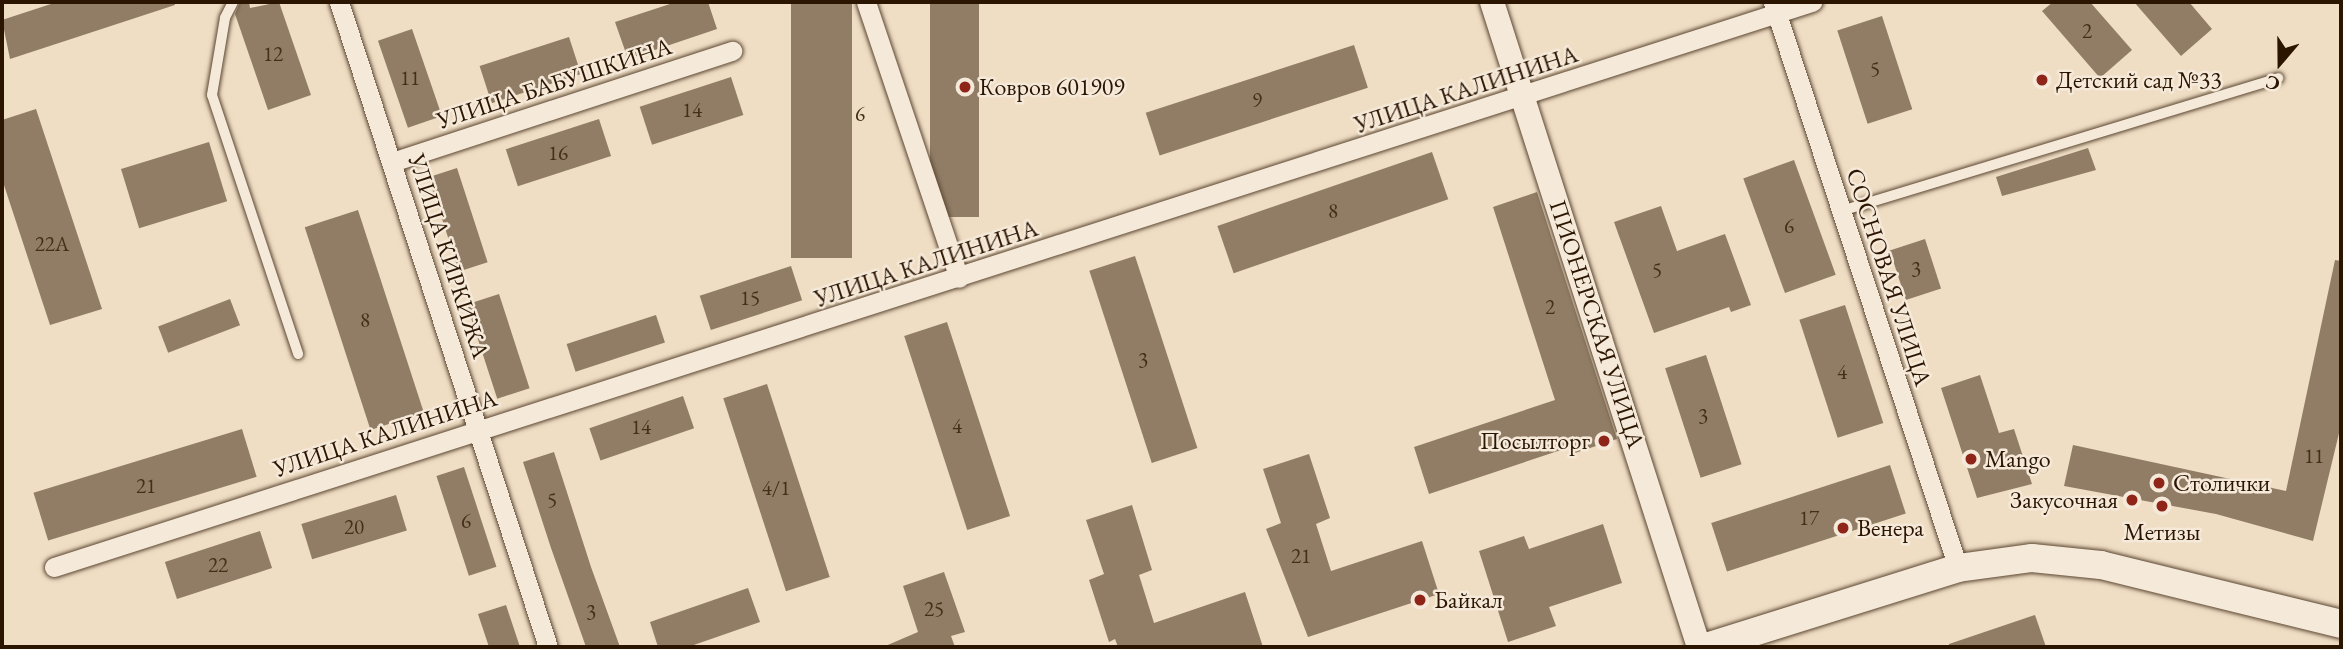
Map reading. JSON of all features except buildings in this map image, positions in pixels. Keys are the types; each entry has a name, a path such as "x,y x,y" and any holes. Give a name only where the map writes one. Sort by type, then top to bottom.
{"main road":[{"path":"1706,647 1958,568 2032,558 2101,565 2340,618"}],"street":[{"name":"УЛИЦА КИРКИЖА","path":"339,2 480,428 548,647"},
{"path":"866,2 959,278"},
{"name":"ПИОНЕРСКАЯ УЛИЦА","path":"1492,2 1699,647"},
{"name":"УЛИЦА КАЛИНИНА","path":"54,567 480,428 959,278 1523,96 1775,7 1812,2"},
{"name":"СОСНОВАЯ УЛИЦА","path":"1775,7 1958,568"},
{"name":"УЛИЦА БАБУШКИНА","path":"392,162 732,51"}],"lane":[{"path":"233,2 225,18 212,95 298,354"},
{"path":"1841,211 2278,78"}],"place":[{"name":"Детский сад №33","path":"2042,80"},
{"name":"Ковров 601909","path":"965,87"},
{"name":"Посылторг","path":"1604,441"},
{"name":"Mango","path":"1971,459"},
{"name":"Столички","path":"2159,483"},
{"name":"Закусочная","path":"2132,500"},
{"name":"Метизы","path":"2162,506"},
{"name":"Венера","path":"1843,528"},
{"name":"Байкал","path":"1420,600"}]}
